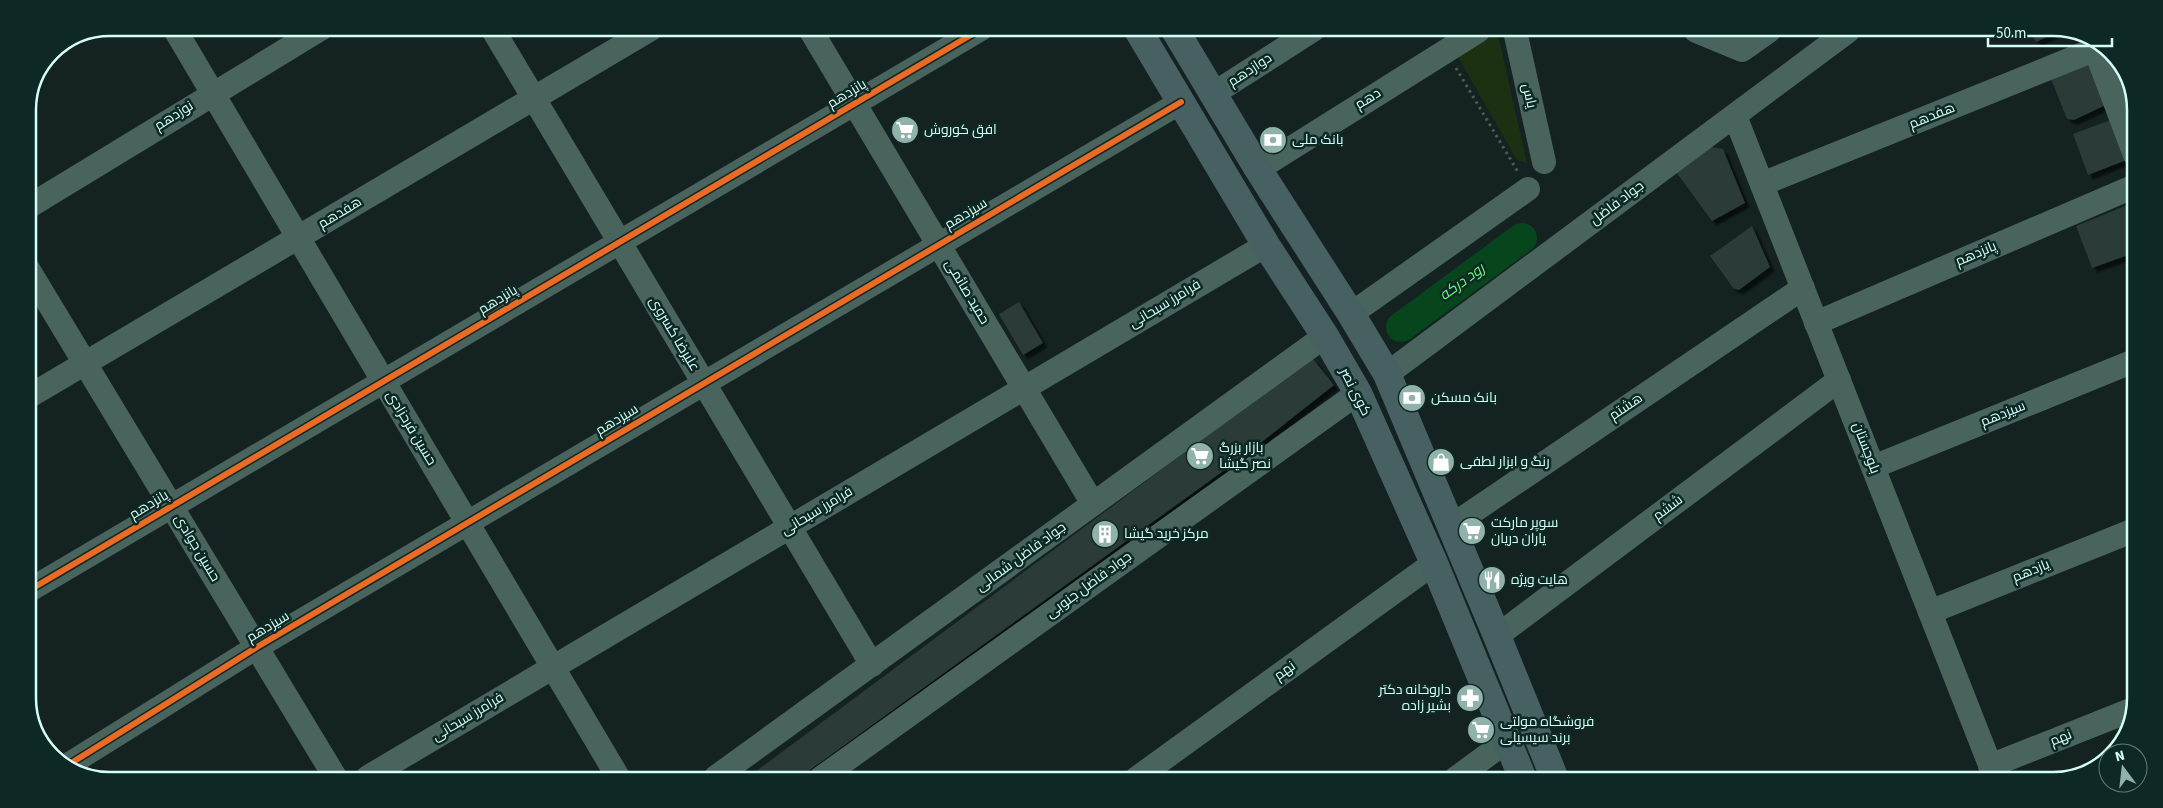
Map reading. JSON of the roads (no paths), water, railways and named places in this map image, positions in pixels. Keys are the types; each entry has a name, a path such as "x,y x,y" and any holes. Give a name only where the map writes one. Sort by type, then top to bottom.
{"main road":[{"name":"کوی نصر","path":"1142,36 1266,245 1325,336 1358,393 1434,563 1521,772"},
{"path":"1179,36 1258,168 1387,374 1552,772"}],"street":[{"name":"حسین فرحزادی","path":"179,36 615,772"},
{"name":"نوزدهم","path":"36,202 212,93 308,36"},
{"name":"علیرضا کسروی","path":"497,36 872,665"},
{"name":"هفدهم","path":"36,392 640,36"},
{"name":"حمید صائمی","path":"814,36 1093,504"},
{"name":"پانزدهم","path":"36,587 971,36"},
{"name":"دوازدهم","path":"1213,94 1304,36"},
{"name":"دهم","path":"1258,168 1469,36"},
{"name":"یاس","path":"1515,36 1544,162"},
{"path":"1708,36 1742,50 1762,36"},
{"name":"جواد فاضل","path":"1387,374 1843,36"},
{"name":"هفدهم","path":"1762,184 2092,48"},
{"path":"2098,53 2127,133"},
{"name":"سیزدهم","path":"73,762 257,648 1181,102"},
{"name":"بلوچستان","path":"1735,116 1993,772"},
{"path":"1351,314 1528,189"},
{"name":"پانزدهم","path":"1816,323 2127,189"},
{"name":"فرامرز سبحانی","path":"376,772 1266,245"},
{"name":"حسین جوادی","path":"36,282 332,772"},
{"name":"هشتم","path":"1450,527 1803,288"},
{"name":"جواد فاضل شمالی","path":"724,772 1325,336"},
{"name":"سیزدهم","path":"1873,467 2127,364"},
{"name":"ششم","path":"1497,636 1839,380"},
{"name":"جواد فاضل جنوبی","path":"829,772 1358,393"},
{"name":"یازدهم","path":"1930,612 2127,533"},
{"name":"نهم","path":"1145,772 1434,563"},
{"name":"نهم","path":"1995,772 2125,713"},
{"path":"1465,772 1508,740"}],"waterway":[{"name":"رود درکه","path":"1401,327 1522,238"}],"place":[{"name":"افق کوروش","path":"905,130"},
{"name":"بانک ملی","path":"1273,140"},
{"name":"بانک مسکن","path":"1412,398"},
{"name":"بازار بزرگ نصر گیشا","path":"1200,456"},
{"name":"رنگ و ابزار لطفی","path":"1441,462"},
{"name":"سوپر مارکت یاران دریان","path":"1472,531"},
{"name":"مرکز خرید گیشا","path":"1105,534"},
{"name":"هایت ویژه","path":"1492,580"},
{"name":"داروخانه دکتر بشیر زاده","path":"1470,698"},
{"name":"فروشگاه مولتی برند سیسیلی","path":"1481,730"}]}
